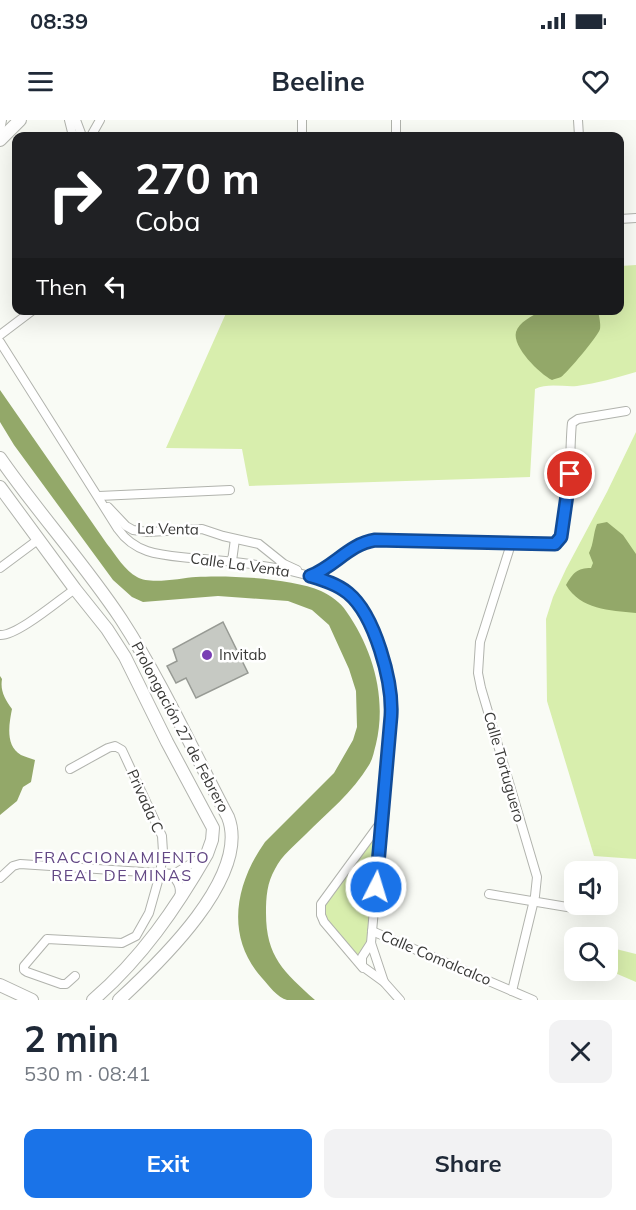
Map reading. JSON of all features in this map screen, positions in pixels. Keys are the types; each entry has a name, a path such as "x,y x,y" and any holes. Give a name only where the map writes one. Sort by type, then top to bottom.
{"street":[{"path":"0,131 2,120"},
{"path":"0,140 20,120"},
{"path":"0,335 26,315"},
{"name":"Calle La Venta","path":"0,342 122,535 131,544 157,554 232,561 310,576 336,585 353,597 366,615 376,637 391,692 392,708 371,943 384,982"},
{"path":"310,576 329,566 352,548 367,542 449,541 552,545 559,542 566,509 572,423 578,419 626,411"},
{"name":"Prolongación 27 de Febrero","path":"0,458 122,620 228,817 232,829 232,844 224,872 209,900 168,950 122,998"},
{"name":"Prolongación 27 de Febrero","path":"0,487 107,629 125,657 167,742 212,822 212,840 207,854 146,948 115,981 93,1000"},
{"path":"99,496 230,490"},
{"name":"La Venta","path":"99,496 126,526 133,530 148,532 198,528 259,544 284,564 307,572 310,576"},
{"path":"0,568 39,539"},
{"path":"232,561 235,539"},
{"name":"Calle Tortuguero","path":"511,544 480,642 478,673 536,871 534,902 512,991"},
{"path":"0,635 6,635 18,629 75,589"},
{"path":"107,629 122,620"},
{"path":"167,742 183,732"},
{"name":"Privada C","path":"70,769 111,747 115,746 122,750 162,836 164,874 145,922 136,936 122,943 47,939 24,968 27,972 63,985 75,976"},
{"name":"Calle La Venta","path":"382,822 321,904 322,919 363,968 384,982 400,1000"},
{"path":"0,878 13,866 20,864 178,873 207,854"},
{"path":"164,874 176,879 180,888 178,900"},
{"path":"489,894 564,907"},
{"name":"Calle Comalcalco","path":"372,931 533,1000"},
{"name":"Calle La Venta","path":"363,968 362,957 371,943"},
{"path":"85,1000 115,981"},
{"path":"0,985 32,1000"}],"shaded area":[{"path":"636,265 636,372 584,385 535,389 530,477 249,486 242,449 166,448 225,315 624,315 624,266"},
{"path":"534,315 599,315 600,329 564,374 552,380 528,359 518,345 516,332 526,320"},
{"path":"0,390 107,544 133,574 150,581 209,576 242,577 277,580 309,587 321,591 341,605 364,641 375,674 380,709 379,727 372,760 348,793 281,859 270,880 267,896 267,928 273,952 286,972 315,1000 284,999 267,984 250,962 243,945 238,910 247,875 265,842 334,773 353,740 357,727 356,691 349,669 329,625 312,610 288,601 218,596 143,602 132,597 113,580 14,445 0,422"},
{"path":"636,432 636,859 594,856 547,701 546,619 566,569"},
{"path":"607,522 623,535 636,554 636,613 588,604 572,593 566,585 576,572 591,568 593,563 589,553 597,524"},
{"path":"0,676 4,695 12,709 9,734 12,746 21,755 35,760 31,782 23,787 17,801 0,815"},
{"path":"382,822 371,943 356,959 322,919 324,898"},
{"path":"618,950 636,954 636,982 618,974"}],"building":[{"name":"Invitab","path":"223,622 248,673 196,698 186,678 176,683 167,666 177,661 173,649"}],"place":[{"name":"Invitab","path":"207,655"}],"district":[{"name":"FRACCIONAMIENTO REAL DE MINAS","path":"122,866"}],"route":[{"path":"376,887 392,708 391,692 376,637 360,606 346,591 310,576 320,572 352,548 375,540 555,544 561,537 570,474"}]}
